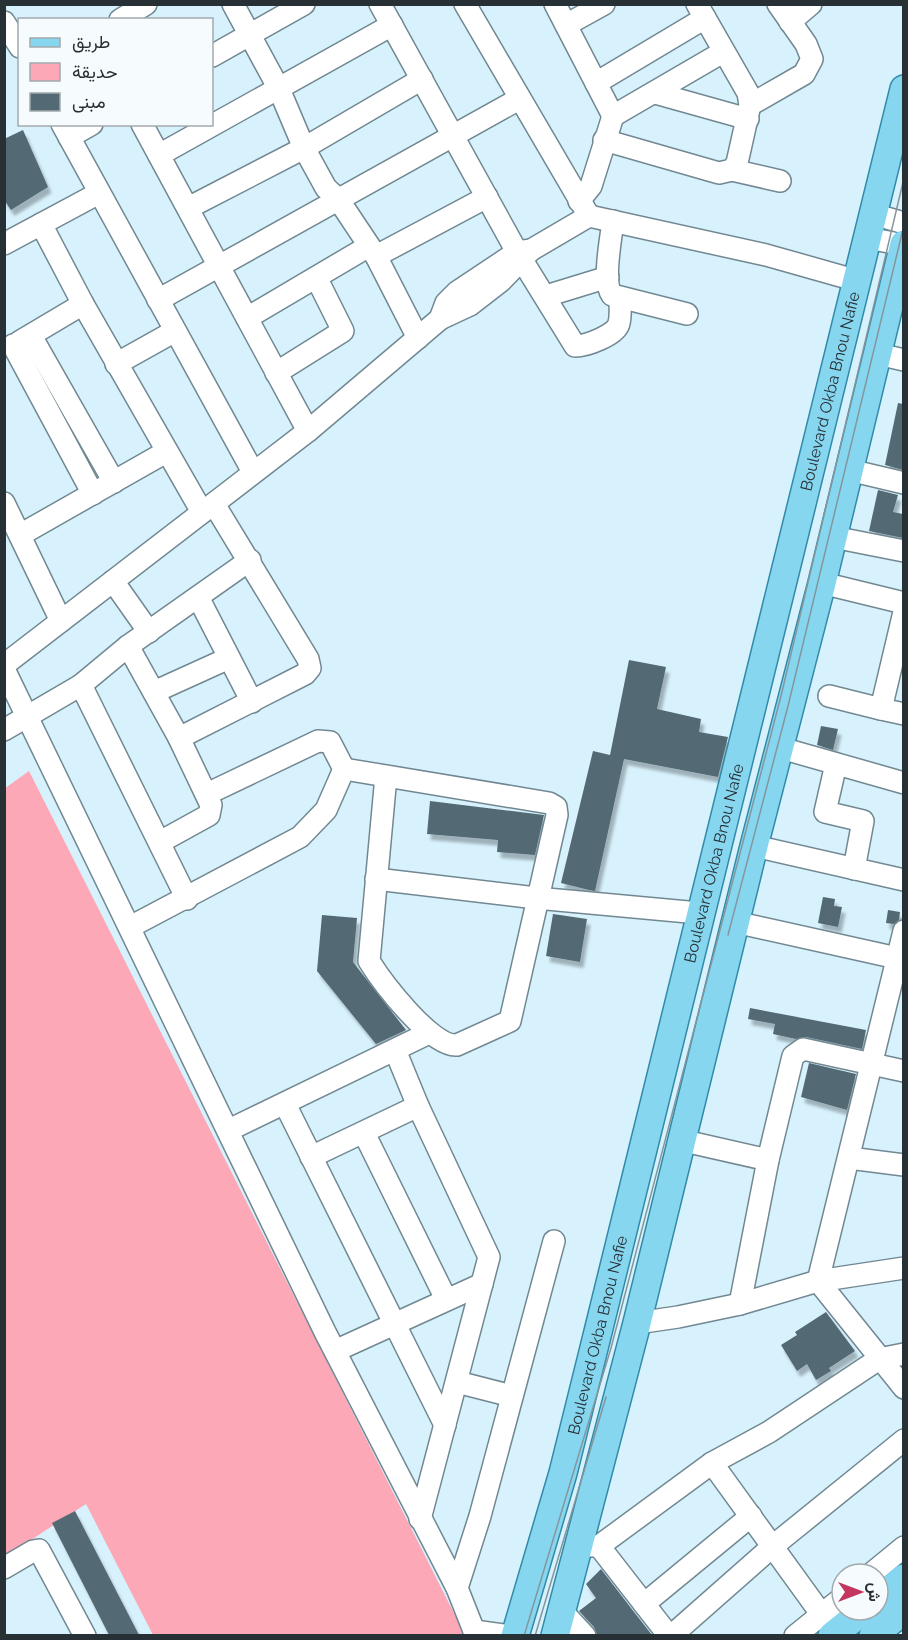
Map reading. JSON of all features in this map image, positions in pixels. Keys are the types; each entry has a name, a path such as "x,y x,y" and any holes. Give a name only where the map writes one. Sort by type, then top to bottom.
{"main road":[{"name":"Boulevard Okba Bnou Nafie","path":"514,1635 563,1473 815,444 858,281 903,89"},
{"name":"Boulevard Okba Bnou Nafie","path":"558,1623 588,1546 680,1140 781,748 849,470 891,357 903,245"},
{"path":"830,1628 847,1622"}],"street":[{"path":"123,18 146,4"},
{"path":"233,4 279,89 304,148 326,188 338,199 373,251 417,338"},
{"path":"213,55 303,4"},
{"path":"380,4 487,197 524,254 575,346 582,346 615,331 619,324 620,299"},
{"path":"555,4 613,116"},
{"path":"566,25 604,4"},
{"path":"655,93 749,112 804,74 810,66 811,52 778,4"},
{"path":"790,22 811,4"},
{"path":"469,6 519,99 584,209 613,222 766,255 858,281"},
{"path":"596,83 701,11 748,93 749,112 737,163 732,170"},
{"path":"4,22 18,44"},
{"path":"213,125 392,25"},
{"path":"514,1635 475,1633 457,1588 335,1351 4,667 308,431 440,319 446,303 457,292 524,254 584,209 613,116 723,52"},
{"path":"188,208 304,148 422,79"},
{"path":"158,300 519,99"},
{"path":"85,126 66,131 253,472"},
{"path":"143,126 308,431"},
{"path":"159,155 212,126"},
{"path":"604,140 719,173 732,170 780,181"},
{"path":"4,244 99,193"},
{"path":"247,318 317,279 487,197"},
{"path":"613,222 609,290 620,299 687,314"},
{"path":"871,226 903,223"},
{"path":"41,224 166,452 250,560 308,659 310,668 305,674 179,738"},
{"path":"871,226 903,245"},
{"path":"546,296 608,277"},
{"path":"276,373 343,331 317,279"},
{"path":"16,343 83,304"},
{"path":"116,364 175,331"},
{"path":"16,343 114,482"},
{"path":"16,343 93,494"},
{"path":"20,535 166,452"},
{"path":"849,470 903,483"},
{"path":"4,503 61,621"},
{"path":"833,537 903,551"},
{"path":"4,730 81,685 128,646 250,560"},
{"path":"113,581 148,632"},
{"path":"822,583 903,603"},
{"path":"198,597 252,702"},
{"path":"881,709 903,612"},
{"path":"128,646 179,738 207,794 212,811 209,815 160,842"},
{"path":"154,692 229,658"},
{"path":"81,685 187,899"},
{"path":"829,696 903,714"},
{"path":"207,794 318,741 330,742 344,769"},
{"path":"781,748 903,783"},
{"path":"836,764 825,812 863,821 854,868"},
{"path":"130,927 187,899 300,837 326,810 344,769"},
{"path":"344,769 387,776 556,807 557,815 536,898 510,1021 457,1045 444,1043 429,1033 369,961 387,776"},
{"path":"754,846 903,880"},
{"path":"376,879 536,898 699,913"},
{"path":"735,922 897,958"},
{"path":"818,1281 871,1064 896,992 897,958 903,931"},
{"path":"229,1130 429,1033"},
{"path":"740,1304 768,1160 796,1053 803,1049 903,1071"},
{"path":"395,1050 418,1106 488,1252 489,1263 420,1519"},
{"path":"285,1104 445,1425"},
{"path":"311,1157 418,1106"},
{"path":"364,1133 446,1299"},
{"path":"680,1140 768,1160"},
{"path":"849,1158 903,1165"},
{"path":"457,1588 480,1516 554,1241"},
{"path":"637,1323 740,1304 818,1281 903,1268"},
{"path":"818,1281 903,1388"},
{"path":"335,1351 482,1284"},
{"path":"903,1354 879,1359 769,1432 712,1463 588,1546 645,1604 670,1635 772,1546 903,1440"},
{"path":"457,1382 512,1396"},
{"path":"712,1463 830,1628 795,1635"},
{"path":"645,1604 750,1516"},
{"path":"890,1597 903,1547"},
{"path":"4,1568 33,1551 39,1550 85,1635"},
{"path":"558,1623 585,1635"}],"green space":[{"path":"29,771 465,1635 153,1635 86,1504 5,1557 4,789"}],"building":[{"path":"23,130 48,187 11,210 4,200 4,139"},
{"path":"898,403 903,404 903,470 885,465"},
{"path":"878,490 898,495 893,512 903,514 903,538 869,531"},
{"path":"629,660 666,667 657,709 701,719 699,732 728,737 718,777 624,759 595,891 561,883 593,751 610,755"},
{"path":"821,726 838,729 833,750 817,745"},
{"path":"430,801 544,815 535,855 497,852 498,840 427,834"},
{"path":"823,897 835,899 834,906 842,907 838,927 818,923"},
{"path":"888,910 900,912 899,920 894,924 886,923"},
{"path":"553,914 587,919 580,962 546,956"},
{"path":"322,915 357,918 353,962 406,1030 376,1044 317,971"},
{"path":"750,1008 866,1030 862,1049 806,1037 796,1039 773,1034 775,1024 748,1019"},
{"path":"809,1063 856,1074 847,1110 801,1097"},
{"path":"826,1312 855,1351 829,1368 831,1371 816,1380 807,1364 797,1371 781,1345 797,1335 795,1332"},
{"path":"75,1511 139,1635 109,1635 52,1523"},
{"path":"601,1569 652,1635 597,1635 594,1627 579,1611 596,1598 586,1584"}],"tram line":[{"path":"524,1636 611,1348 781,696 904,178"},
{"path":"728,935 788,706 904,225"},
{"path":"535,1636 606,1397"}]}
